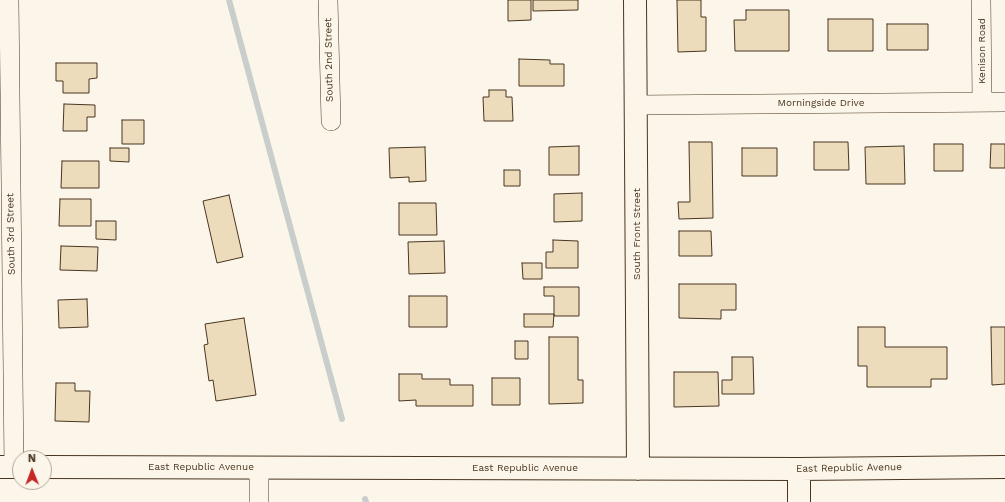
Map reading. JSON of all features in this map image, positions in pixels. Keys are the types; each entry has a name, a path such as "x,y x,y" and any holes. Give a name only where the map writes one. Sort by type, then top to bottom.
{"street":[{"name":"South 3rd Street","path":"9,0 11,467"},
{"name":"South 2nd Street","path":"328,0 330,121"},
{"name":"South Front Street","path":"635,0 638,469"},
{"name":"Kenison Road","path":"982,0 982,102"},
{"name":"Morningside Drive","path":"636,105 1005,102"},
{"name":"East Republic Avenue","path":"52,467 799,469 1005,467"},
{"path":"259,468 259,502"},
{"path":"799,469 799,502"}],"building":[{"path":"508,0 531,0 531,20 508,21"},
{"path":"533,0 578,0 578,10 533,11"},
{"path":"677,0 701,0 701,17 706,17 706,51 678,52"},
{"path":"746,10 789,10 789,51 735,51 734,20 746,20"},
{"path":"828,19 873,19 873,51 828,51"},
{"path":"887,24 928,24 928,50 887,50"},
{"path":"519,59 550,60 550,64 564,64 564,86 519,86"},
{"path":"56,63 97,63 97,78 89,79 89,93 63,93 63,81 56,81"},
{"path":"489,90 506,90 506,97 512,97 513,121 484,121 483,97 489,97"},
{"path":"64,104 95,105 95,117 87,117 87,131 63,131"},
{"path":"122,120 144,120 144,144 122,144"},
{"path":"689,142 712,142 713,218 679,219 678,202 690,202"},
{"path":"814,142 848,142 849,170 814,170"},
{"path":"934,144 963,144 963,171 934,171"},
{"path":"991,144 1005,144 1005,168 990,168"},
{"path":"579,146 579,175 549,175 549,147"},
{"path":"904,146 905,184 866,184 865,147"},
{"path":"425,147 426,181 409,182 409,177 390,178 389,148"},
{"path":"110,148 129,148 129,162 110,161"},
{"path":"742,148 777,148 777,176 742,176"},
{"path":"62,161 99,161 99,188 61,188"},
{"path":"504,170 520,170 520,186 504,186"},
{"path":"582,193 582,221 554,222 554,194"},
{"path":"229,195 243,257 217,263 203,201"},
{"path":"60,199 91,199 91,226 59,226"},
{"path":"399,203 436,203 437,235 399,235"},
{"path":"96,221 116,221 116,240 96,239"},
{"path":"679,231 711,231 712,256 679,256"},
{"path":"553,240 578,241 578,268 546,268 546,252 553,252"},
{"path":"444,241 445,273 409,274 408,242"},
{"path":"61,246 98,247 97,271 60,270"},
{"path":"522,263 542,263 542,279 523,279"},
{"path":"679,284 736,284 736,310 721,310 721,319 679,318"},
{"path":"544,287 579,287 579,316 554,316 554,296 544,296"},
{"path":"409,296 447,296 447,327 409,327"},
{"path":"87,299 88,327 59,328 58,300"},
{"path":"524,314 554,314 553,327 524,327"},
{"path":"244,318 256,395 216,401 213,380 209,381 204,345 208,344 205,324"},
{"path":"858,327 885,327 885,347 947,347 947,379 931,379 931,387 867,387 867,366 858,366"},
{"path":"991,327 1005,327 1005,384 992,385"},
{"path":"549,337 578,337 578,380 583,380 583,403 549,404"},
{"path":"515,341 528,341 528,359 515,359"},
{"path":"732,357 753,357 754,394 722,394 722,380 732,380"},
{"path":"674,372 718,372 719,406 674,407"},
{"path":"399,374 422,374 422,379 450,379 450,385 473,385 473,406 416,406 416,400 399,401"},
{"path":"492,378 520,378 520,405 492,405"},
{"path":"56,383 75,383 75,391 90,391 89,422 55,421"}],"waterway":[{"path":"229,0 342,419"}]}
